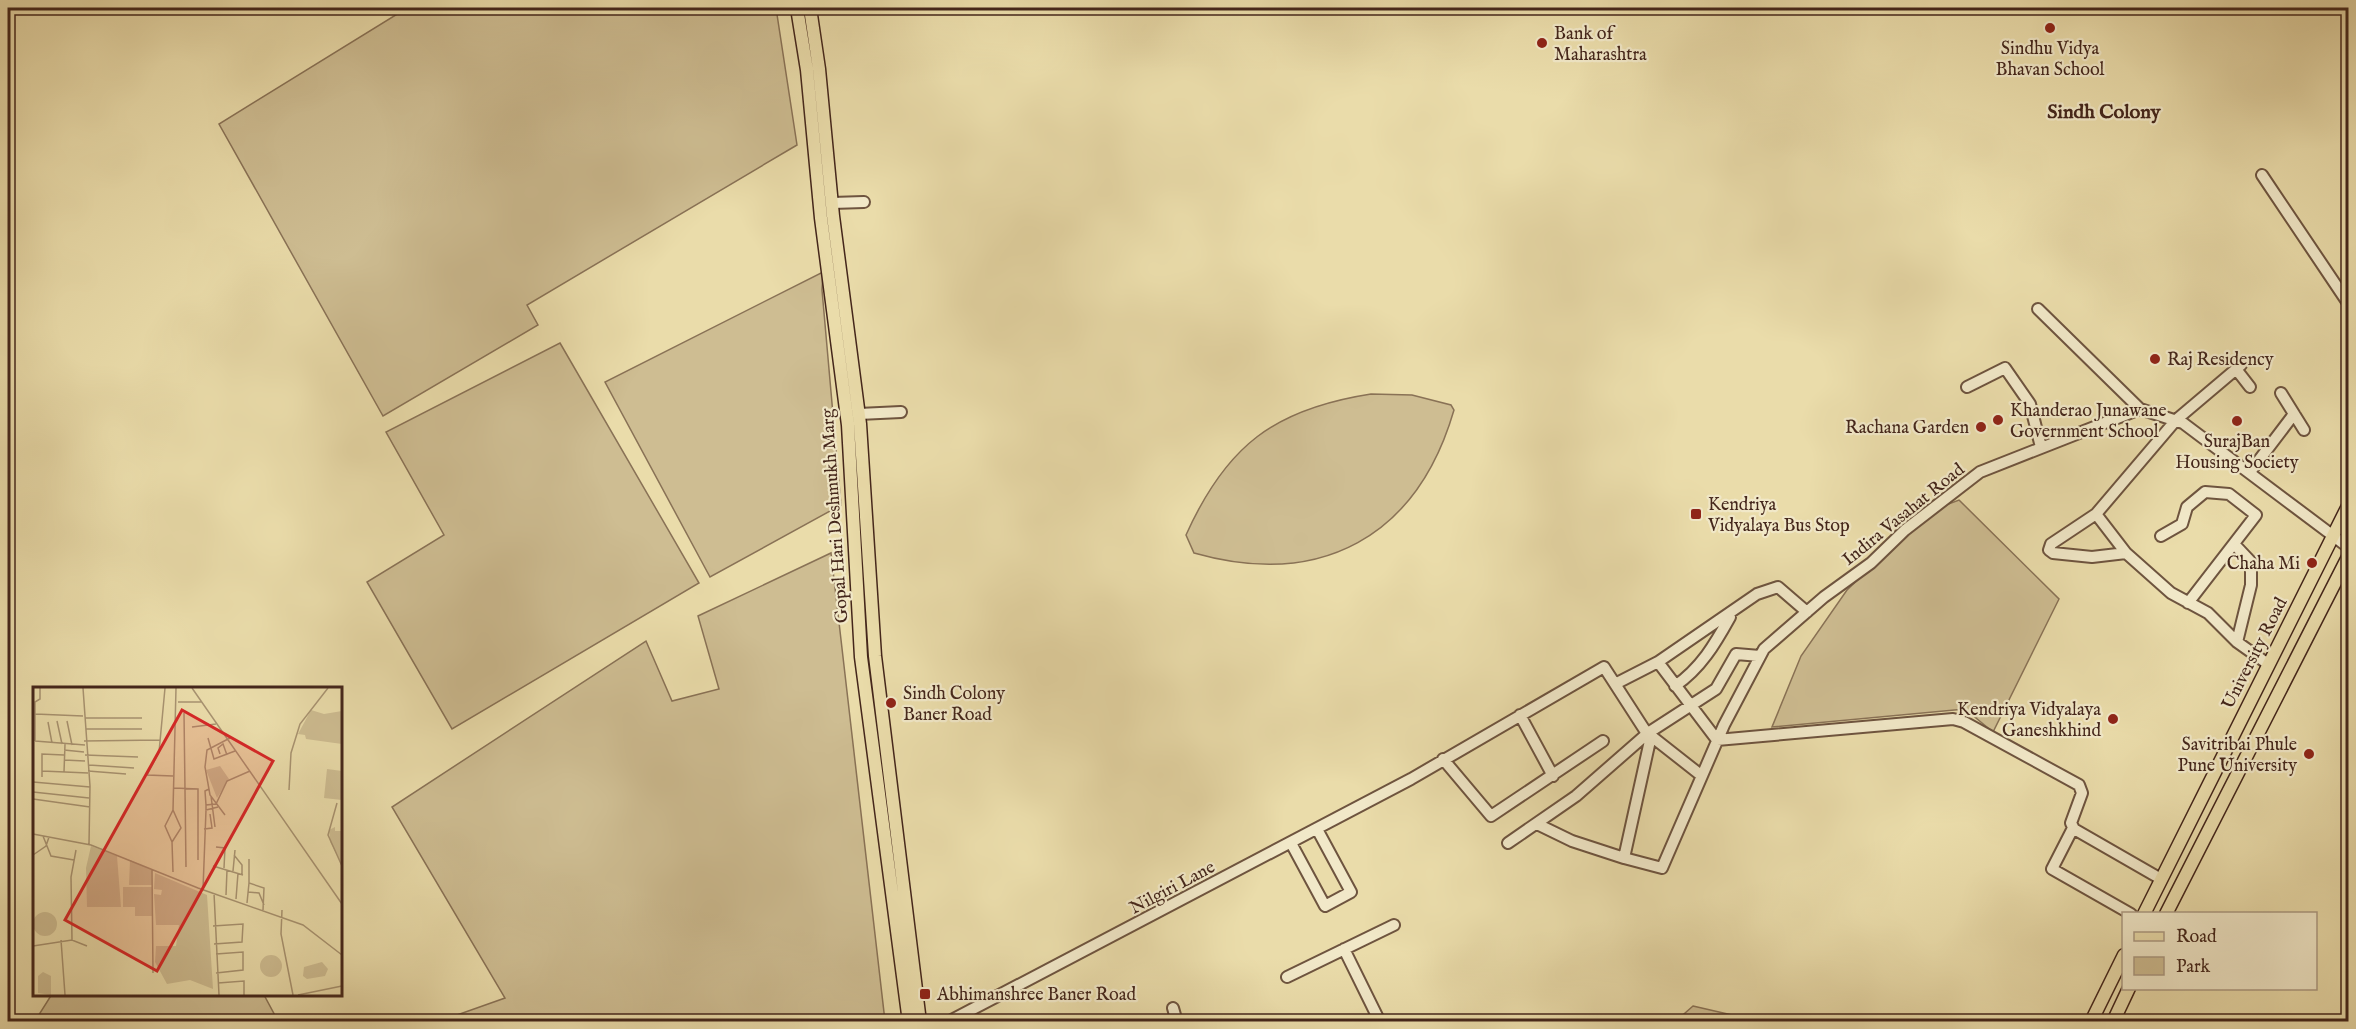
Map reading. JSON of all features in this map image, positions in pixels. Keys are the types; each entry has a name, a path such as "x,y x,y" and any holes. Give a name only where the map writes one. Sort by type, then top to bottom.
{"main road":[{"name":"Gopal Hari Deshmukh Marg","path":"798,8 807,70 821,218 848,424 865,681 909,1022"},
{"name":"Gopal Hari Deshmukh Marg","path":"810,8 859,414 878,681 920,1022"},
{"name":"University Road","path":"2145,912 2349,506"},
{"path":"2167,912 2349,557"},
{"path":"865,681 878,681"},
{"path":"2091,1022 2122,960"},
{"path":"2112,1022 2128,990"}],"street":[{"path":"2262,175 2349,303"},
{"path":"832,203 864,202"},
{"path":"2038,309 2140,409 2176,420 2250,472 2349,547"},
{"path":"2126,552 2091,557 2053,553 2049,550 2051,544 2096,514 2176,420 2239,367 2250,387"},
{"path":"1967,387 2005,368 2030,404 2041,447"},
{"path":"2281,393 2304,429"},
{"name":"Indira Vasahat Road","path":"1624,858 1662,868 1701,776 1764,649 1824,597 1871,563 1905,530 1980,472 2140,409"},
{"path":"859,414 901,412"},
{"path":"2250,472 2294,414"},
{"path":"2161,536 2182,524 2187,507 2205,492 2229,494 2256,515 2188,603"},
{"path":"2096,514 2126,552 2171,593 2208,613 2237,642 2268,664"},
{"path":"2234,544 2251,562 2251,585 2237,642"},
{"path":"1701,776 1649,734 1615,684 1658,662 1757,594 1778,587 1807,612"},
{"path":"1675,686 1692,674 1710,651 1733,612"},
{"path":"1508,843 1576,796 1649,734 1716,689 1736,654 1760,656"},
{"path":"1658,662 1718,740 1959,720 2079,784 2082,793 2072,820 2073,828 2052,869 2127,912"},
{"name":"Nilgiri Lane","path":"948,1022 1411,779 1604,667 1615,684"},
{"path":"1520,715 1553,776"},
{"path":"1537,824 1572,841 1624,858 1649,734"},
{"path":"1443,759 1491,816 1603,741"},
{"path":"2073,828 2161,879"},
{"path":"1291,843 1325,906 1351,892 1317,829"},
{"path":"1287,977 1394,925"},
{"path":"1344,949 1380,1022"},
{"path":"1173,1008 1177,1022"}],"green space":[{"path":"407,8 776,8 797,145 527,305 538,325 383,416 219,124"},
{"path":"823,272 822,290 841,505 710,577 605,382"},
{"path":"560,343 699,583 452,729 367,582 444,535 386,432"},
{"path":"1371,394 1412,395 1451,405 1454,410 1437,454 1416,491 1389,521 1358,543 1322,557 1283,564 1240,562 1194,553 1186,535 1201,504 1237,455 1257,437 1280,422 1307,410"},
{"path":"1959,500 2059,599 1993,732 1965,709 1772,727 1801,656 1847,590 1930,511"},
{"path":"831,553 885,1021 440,1021 505,998 392,807 646,641 672,701 719,689 698,616"},
{"path":"51,996 265,996 278,1021 35,1021"},
{"path":"1693,1006 1758,1021 1676,1021"}],"place":[{"name":"Sindhu Vidya Bhavan School","path":"2050,28"},
{"name":"Bank of Maharashtra","path":"1542,43"},
{"name":"Raj Residency","path":"2155,359"},
{"name":"Khanderao Junawane Government School","path":"1998,420"},
{"name":"SurajBan Housing Society","path":"2237,421"},
{"name":"Rachana Garden","path":"1981,427"},
{"name":"Kendriya Vidyalaya Bus Stop","path":"1696,514"},
{"name":"Chaha Mi","path":"2312,563"},
{"name":"Sindh Colony Baner Road","path":"891,703"},
{"name":"Kendriya Vidyalaya Ganeshkhind","path":"2113,719"},
{"name":"Savitribai Phule Pune University","path":"2309,754"},
{"name":"Abhimanshree Baner Road","path":"925,994"}],"district":[{"name":"Sindh Colony","path":"2104,111"}]}
